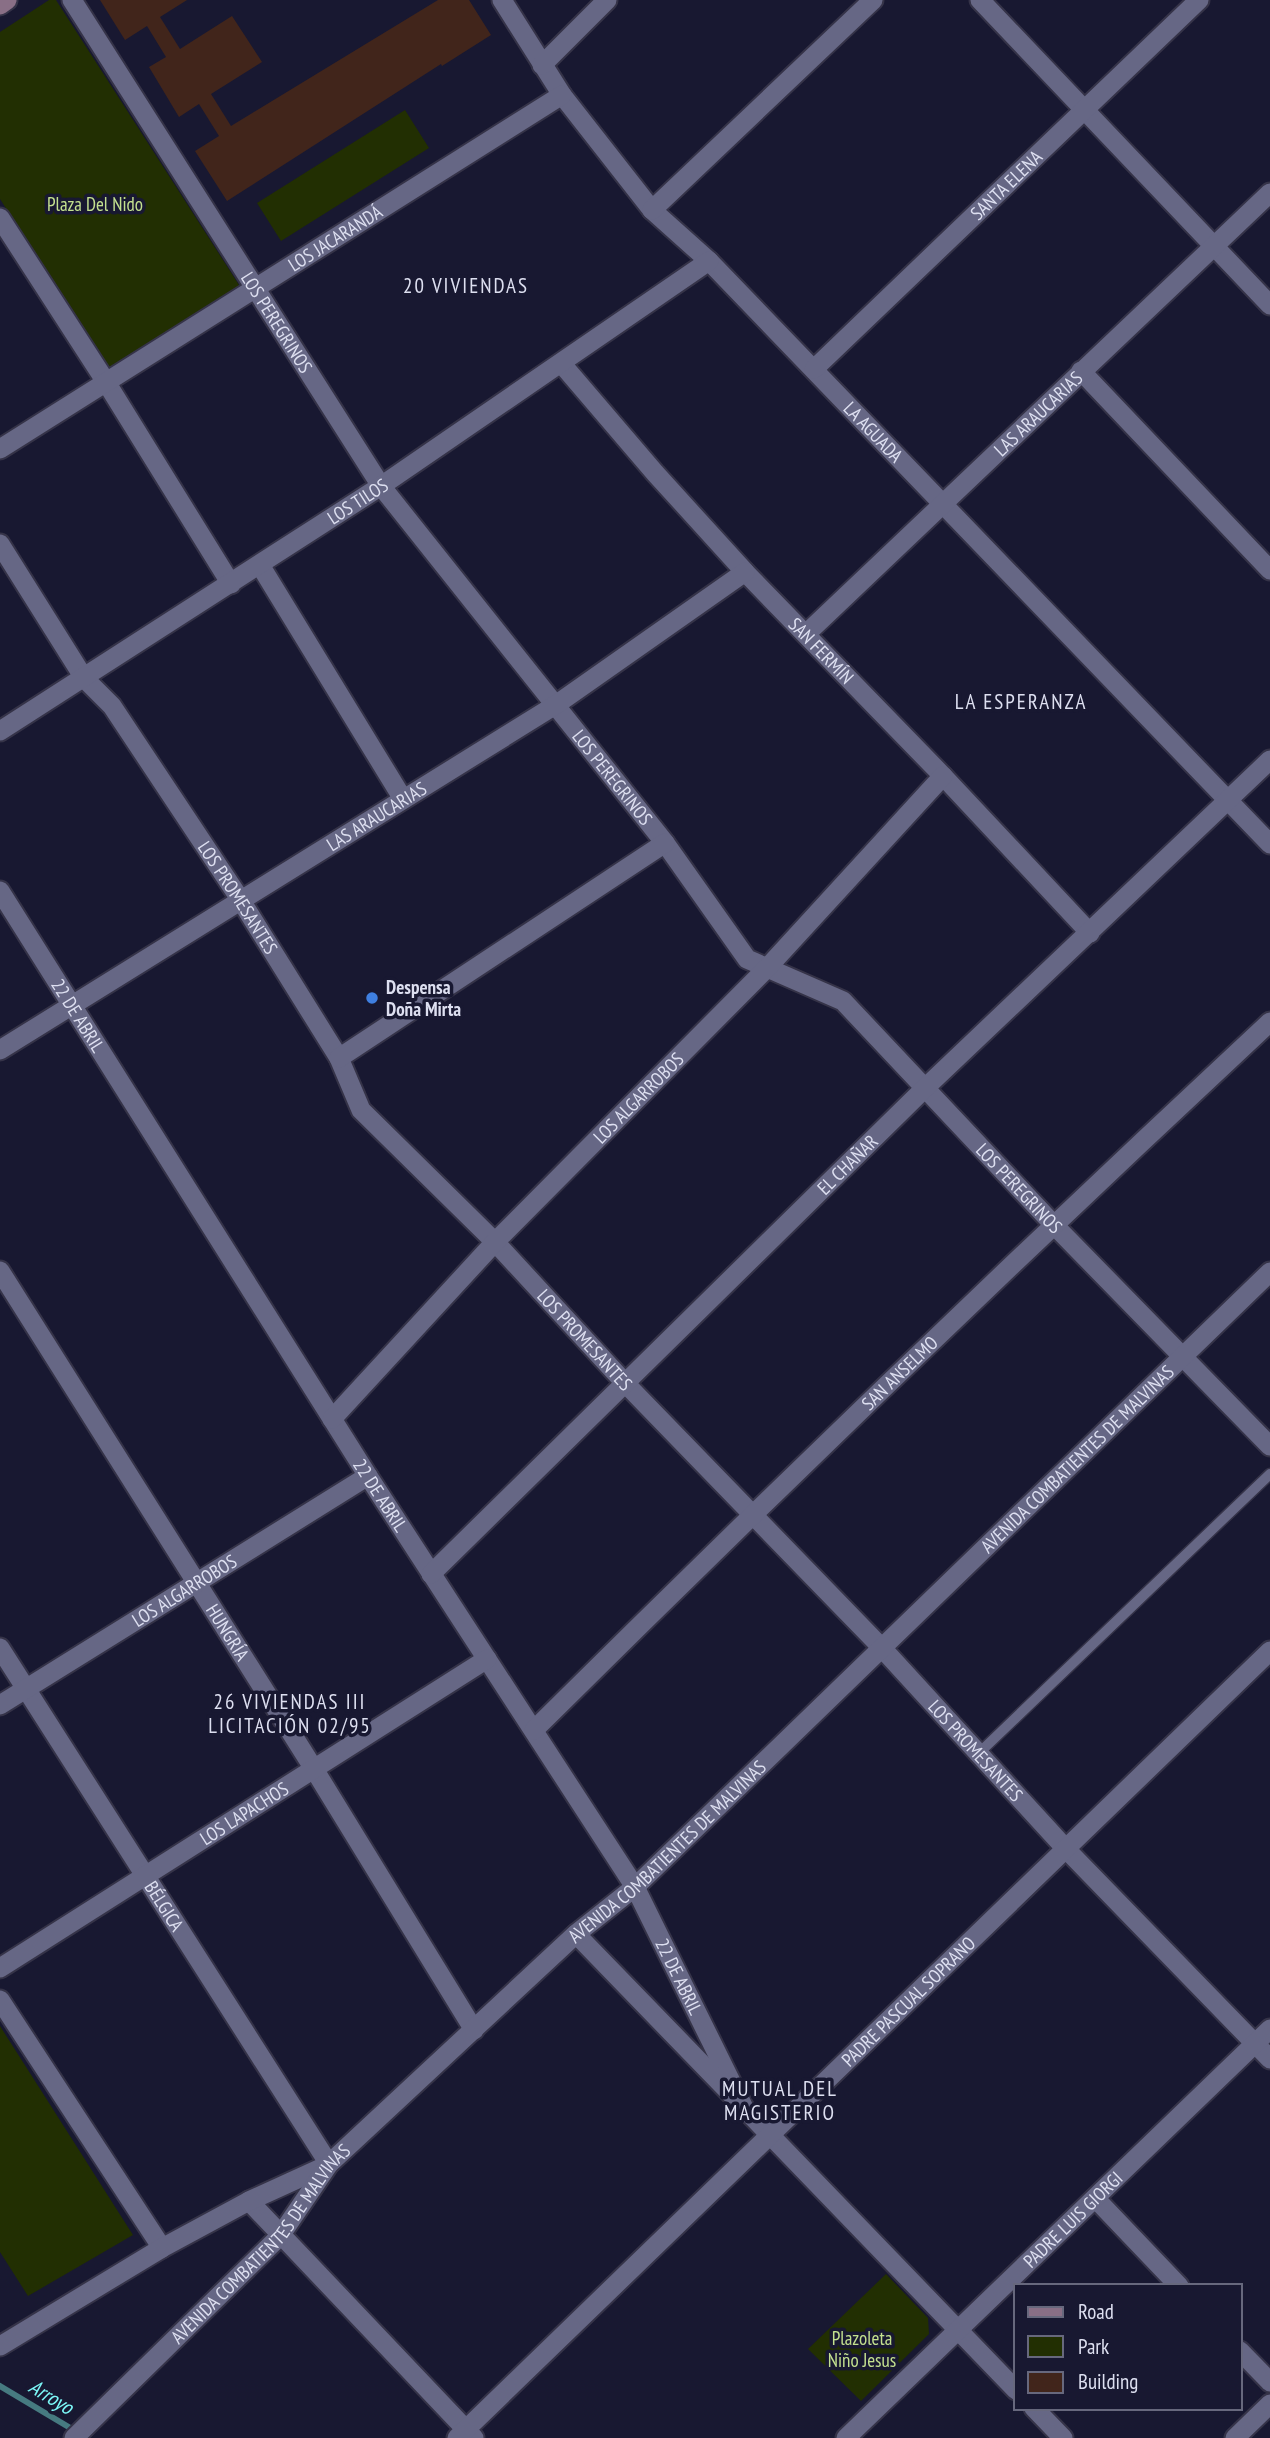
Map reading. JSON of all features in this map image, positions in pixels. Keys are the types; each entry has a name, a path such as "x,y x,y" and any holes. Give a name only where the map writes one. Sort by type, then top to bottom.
{"main road":[{"path":"0,5 8,0"}],"street":[{"name":"LOS PEREGRINOS","path":"72,0 381,486 665,843 747,958 842,1001 1053,1224 1270,1446"},
{"name":"LA AGUADA","path":"502,0 562,95 652,210 709,261 1270,844"},
{"path":"542,65 607,0"},
{"path":"652,210 873,0"},
{"path":"980,0 1270,305"},
{"name":"SANTA ELENA","path":"814,369 1199,0"},
{"name":"LOS JACARANDÁ","path":"0,449 562,95"},
{"name":"LAS ARAUCARIAS","path":"806,634 1270,193"},
{"path":"0,218 230,584"},
{"name":"LOS TILOS","path":"0,731 381,486 709,261"},
{"name":"SAN FERMÍN","path":"561,363 655,473 745,572 943,775 1090,933"},
{"path":"1081,371 1270,570"},
{"name":"LOS PROMESANTES","path":"0,544 84,678 113,706 240,899 339,1058 361,1110 495,1242 625,1382 882,1648 1066,1849 1270,2059"},
{"path":"260,565 403,799"},
{"name":"LAS ARAUCARIAS","path":"0,1050 557,704 745,572"},
{"name":"EL CHAÑAR","path":"431,1574 924,1089 1270,760"},
{"name":"LOS ALGARROBOS","path":"332,1419 495,1242 767,968 943,775"},
{"path":"339,1058 665,843"},
{"name":"22 DE ABRIL","path":"0,891 368,1476 635,1887 744,2108"},
{"name":"SAN ANSELMO","path":"534,1730 752,1514 1053,1224 1270,1022"},
{"name":"HUNGRÍA","path":"0,1271 314,1769 474,2030"},
{"name":"AVENIDA COMBATIENTES DE MALVINAS","path":"74,2438 281,2236 329,2164 576,1934 635,1887 1270,1272"},
{"name":"LOS ALGARROBOS","path":"0,1705 368,1476"},
{"name":"BÉLGICA","path":"0,1648 329,2164"},
{"name":"PADRE PASCUAL SOPRANO","path":"466,2435 1270,1651"},
{"name":"LOS LAPACHOS","path":"0,1968 487,1659"},
{"name":"22 DE ABRIL","path":"576,1934 1014,2388"},
{"path":"0,2000 162,2248"},
{"name":"PADRE LUIS GIORGI","path":"846,2438 1270,2029"},
{"path":"0,2346 162,2248 249,2201 329,2164"},
{"path":"1095,2198 1177,2284"},
{"path":"249,2201 466,2435"},
{"path":"1242,2353 1270,2382"},
{"path":"1235,2438 1270,2404"},
{"path":"1036,2410 1063,2438"}],"lane":[{"path":"979,1753 1270,1474"}],"green space":[{"name":"Plaza Del Nido","path":"49,0 56,0 241,288 111,372 0,199 0,32"},
{"path":"405,110 429,148 281,241 257,203"},
{"path":"0,2026 133,2235 28,2296 0,2252"},
{"name":"Plazoleta Niño Jesus","path":"886,2274 928,2318 929,2334 861,2401 808,2349"}],"building":[{"path":"100,0 187,0 160,17 180,49 232,16 262,62 211,94 231,126 438,0 469,0 491,35 227,201 195,151 219,136 199,104 179,117 149,67 166,57 147,26 125,40"}],"waterway":[{"name":"Arroyo","path":"0,2386 77,2432"}],"place":[{"name":"Despensa Doña Mirta","path":"372,998"}],"district":[{"name":"20 VIVIENDAS","path":"466,286"},
{"name":"LA ESPERANZA","path":"1021,702"},
{"name":"26 VIVIENDAS III LICITACIÓN 02/95","path":"290,1714"},
{"name":"MUTUAL DEL MAGISTERIO","path":"780,2101"}]}
